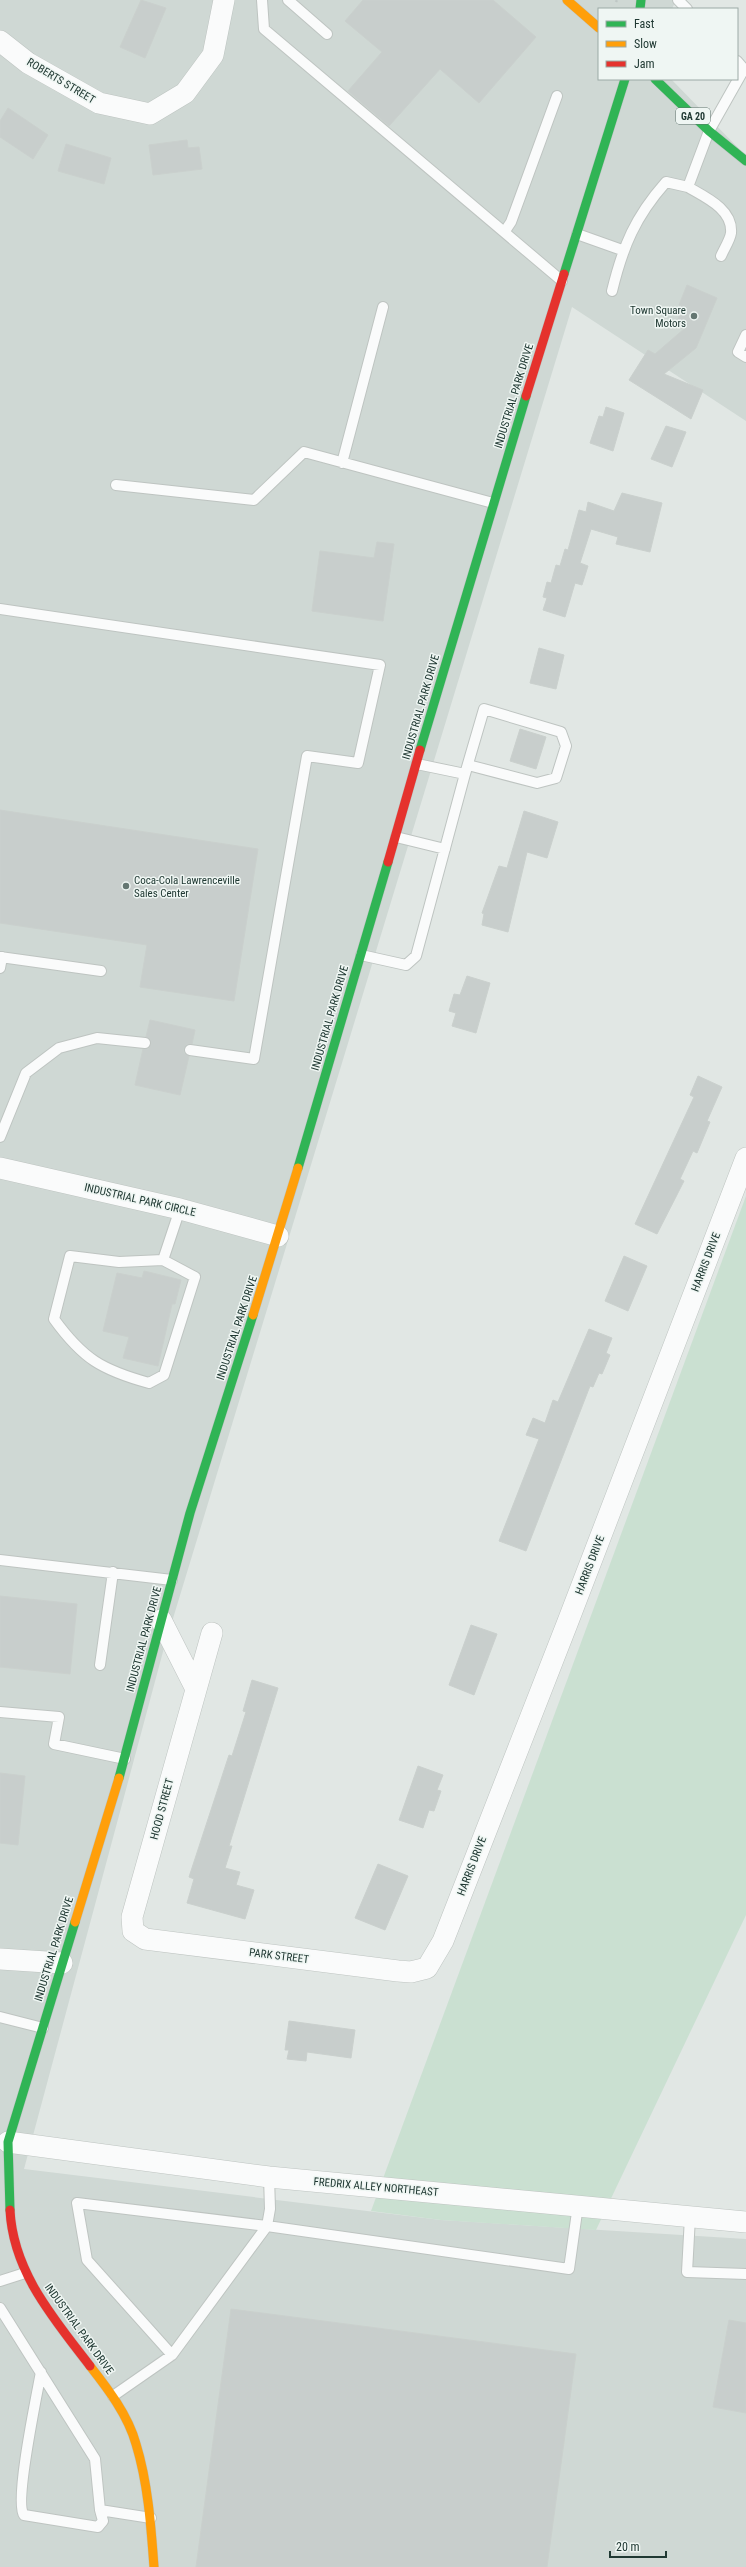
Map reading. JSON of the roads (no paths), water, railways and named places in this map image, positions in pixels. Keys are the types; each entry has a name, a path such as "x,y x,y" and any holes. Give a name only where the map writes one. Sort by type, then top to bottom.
{"main road":[{"path":"567,0 598,27"},
{"name":"INDUSTRIAL PARK DRIVE","path":"154,2567 151,2518 136,2443 113,2396 45,2306 25,2273 11,2226 8,2142 125,1758 190,1513 278,1236 493,503 625,80"},
{"name":"GA 20","path":"656,80 709,131 746,161"}],"street":[{"name":"ROBERTS STREET","path":"0,41 28,63 99,103 150,114 185,93 213,54 224,0"},
{"name":"HARRIS DRIVE","path":"427,1968 443,1941 746,1158"},
{"name":"INDUSTRIAL PARK CIRCLE","path":"0,1168 180,1209 278,1236"},
{"path":"161,1620 195,1687"},
{"name":"HOOD STREET","path":"133,1931 132,1917 195,1687 212,1633"},
{"name":"PARK STREET","path":"133,1931 145,1939 398,1971 411,1972 427,1968"},
{"path":"0,1958 62,1963"},
{"name":"FREDRIX ALLEY NORTHEAST","path":"8,2142 269,2177 746,2222"}],"lane":[{"path":"262,0 264,29 505,231 562,281"},
{"path":"288,0 327,34"},
{"path":"678,0 686,8"},
{"path":"688,187 709,131 745,70 738,62"},
{"path":"505,231 511,222 557,96"},
{"path":"612,291 622,250 646,204 666,182 688,187 721,208 728,220 731,233 721,256"},
{"path":"577,234 622,250"},
{"path":"342,463 383,307"},
{"path":"746,335 738,352 746,357"},
{"path":"116,485 254,500 304,452 493,503"},
{"path":"0,609 380,665 358,764 307,756 254,1059 190,1050"},
{"path":"361,955 406,965 416,956 445,849 467,770 484,709 561,732 566,746 556,778 537,783 467,770 417,764"},
{"path":"396,836 445,849"},
{"path":"0,968 1,957 101,971"},
{"path":"0,1137 26,1073 59,1048 97,1038 145,1043"},
{"path":"163,1260 180,1209"},
{"path":"70,1256 119,1262 163,1260 195,1277 164,1375 149,1383 118,1374 93,1361 73,1344 54,1319 70,1256"},
{"path":"0,1560 172,1580"},
{"path":"100,1664 113,1572"},
{"path":"0,1712 59,1717 54,1744 125,1758"},
{"path":"0,2017 43,2028"},
{"path":"113,2396 172,2355 267,2226 270,2209 269,2177"},
{"path":"172,2355 87,2260 77,2204 267,2226 569,2269 578,2205"},
{"path":"690,2217 686,2272 746,2274"},
{"path":"0,2281 25,2273"},
{"path":"2,2313 40,2372 95,2460 100,2510 103,2520 98,2527 24,2516 21,2511 22,2486 40,2372"},
{"path":"100,2510 151,2518"}],"place":[{"name":"Town Square Motors","path":"694,316"},
{"name":"Coca-Cola Lawrenceville Sales Center","path":"126,886"}]}
